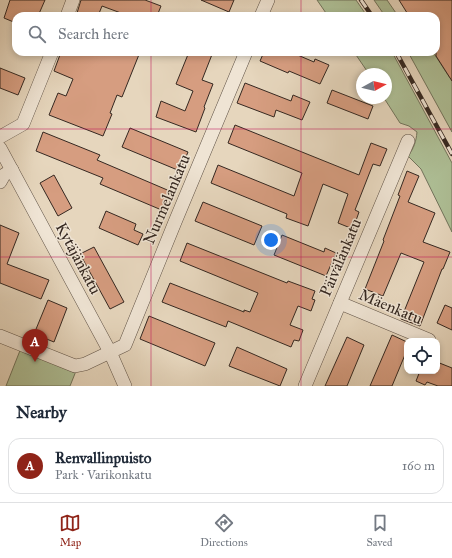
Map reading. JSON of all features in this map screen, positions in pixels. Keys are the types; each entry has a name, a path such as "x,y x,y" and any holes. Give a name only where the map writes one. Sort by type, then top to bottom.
{"street":[{"path":"68,12 73,0"},
{"path":"263,12 268,0"},
{"path":"0,137 22,124 50,56"},
{"name":"Nurmelankatu","path":"0,336 75,366 85,364 125,344 244,56"},
{"name":"Päivälänkatu","path":"305,386 408,141"},
{"name":"Kytäjänkatu","path":"0,148 110,352 125,386"},
{"path":"0,182 4,175 12,170"},
{"name":"Mäenkatu","path":"340,303 424,338"}],"green space":[{"path":"317,0 356,0 364,12 325,12"},
{"path":"374,0 387,0 395,12 382,12"},
{"path":"357,56 394,56 452,163 452,232 421,169 408,156 414,145 417,132 409,126 400,123 388,104 392,104 392,68 365,68"},
{"path":"410,56 436,56 450,78 452,78 452,132"},
{"path":"21,348 76,371 70,386 6,386"}],"building":[{"path":"10,0 45,0 40,12 12,12 12,21 4,18"},
{"path":"81,0 145,0 161,6 159,12 118,12 102,6 100,12 77,12"},
{"path":"201,0 234,0 229,12"},
{"path":"399,0 452,0 452,81 436,56 440,56 440,12 406,12"},
{"path":"60,56 138,56 122,97 117,95 110,113 112,114 103,136 49,115 58,93 66,96 73,79 54,71"},
{"path":"187,56 211,56 202,80 213,84 196,132 156,117 161,101 185,111 193,91 176,84"},
{"path":"262,56 300,56 314,62 315,59 329,65 320,84 260,61"},
{"path":"0,68 25,78 18,95 0,88"},
{"path":"245,83 291,101 293,95 310,102 302,120 276,110 274,117 237,103"},
{"path":"332,90 356,99 356,104 368,104 373,106 368,119 327,103"},
{"path":"235,125 359,175 371,143 387,149 380,166 373,164 355,210 359,212 353,229 338,223 348,194 323,184 308,226 286,218 287,214 211,183 218,165 294,196 302,173 228,143"},
{"path":"130,128 188,152 180,171 122,147"},
{"path":"43,132 100,155 97,160 172,192 164,211 100,184 103,178 36,151"},
{"path":"407,171 419,176 408,202 435,213 423,242 450,252 420,326 401,319 424,262 401,253 383,296 365,289 384,241 383,240 400,196 398,195"},
{"path":"54,175 72,208 58,216 40,183"},
{"path":"203,202 262,226 254,245 195,221"},
{"path":"106,211 136,224 134,230 143,234 138,245 99,228"},
{"path":"0,225 19,233 7,264 49,280 41,299 0,283"},
{"path":"282,235 324,252 325,248 336,253 326,276 274,255"},
{"path":"187,243 287,283 288,281 315,291 312,299 315,300 311,311 298,306 290,325 303,330 299,341 294,340 291,347 228,321 226,327 162,302 170,283 244,312 244,310 250,312 258,293 180,261"},
{"path":"94,247 124,302 110,309 80,254"},
{"path":"48,300 67,308 54,342 34,334"},
{"path":"445,305 452,308 452,330 437,323"},
{"path":"149,316 215,343 205,366 140,339"},
{"path":"392,335 404,341 404,357 392,386 370,386"},
{"path":"347,337 364,345 347,386 325,386"},
{"path":"237,347 287,369 280,386 229,366"},
{"path":"440,363 452,368 452,386 438,386 427,382 425,385 416,381 419,374 440,374"}],"railway":[{"path":"361,0 369,12"},
{"path":"398,56 452,154"}],"place":[{"name":"Renvallinpuisto","path":"35,362"}]}
